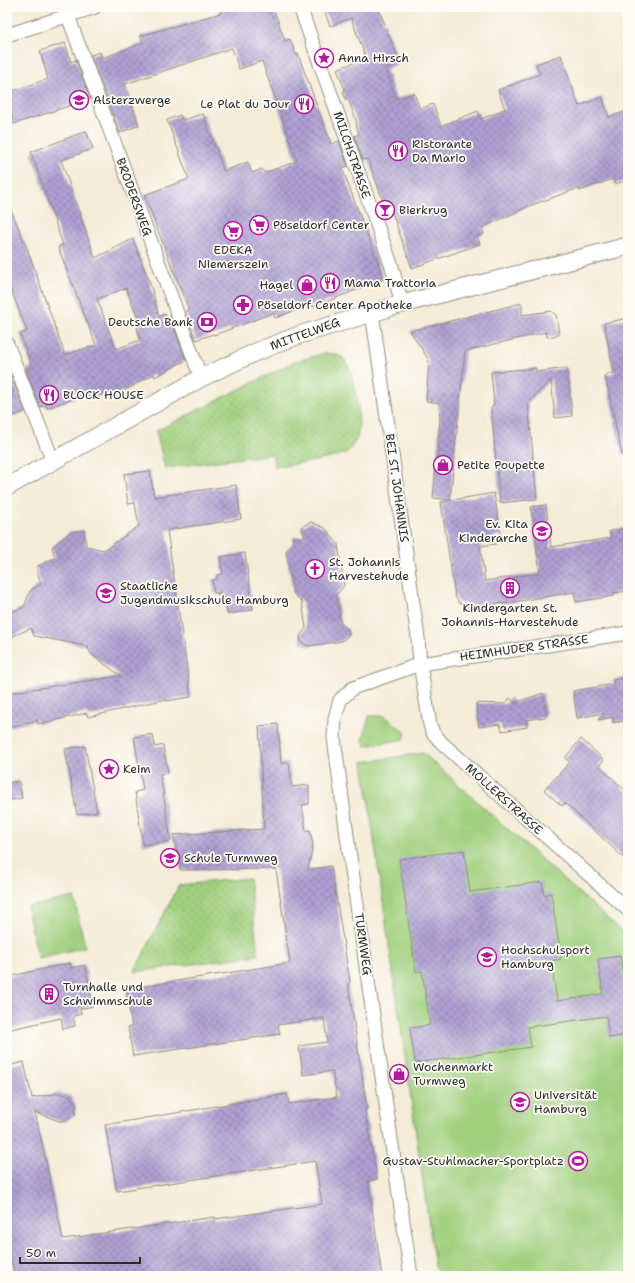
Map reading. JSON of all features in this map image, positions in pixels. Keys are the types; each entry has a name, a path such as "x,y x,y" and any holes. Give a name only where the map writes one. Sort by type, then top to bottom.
{"street":[{"path":"7,35 95,7"},
{"name":"MILCHSTRASSE","path":"300,7 392,267 402,304"},
{"name":"BRODERSWEG","path":"68,16 201,378"},
{"name":"MITTELWEG","path":"7,487 201,378 256,352 299,335 372,312 628,246"},
{"name":"BEI ST. JOHANNIS","path":"372,312 418,638 420,664"},
{"path":"7,344 53,461"},
{"name":"HEIMHUDER STRASSE","path":"420,664 628,633"},
{"name":"MOLLERSTRASSE","path":"420,664 430,725 438,739 628,910"},
{"name":"TURMWEG","path":"411,1276 334,738 335,718 340,700 353,688 420,664"}],"green space":[{"path":"325,353 338,355 345,360 355,387 359,423 358,433 349,450 325,459 275,467 272,454 165,468 156,431 294,362"},
{"path":"369,716 385,716 406,733 404,739 366,746 363,740"},
{"name":"Universität Hamburg","path":"423,753 628,937 628,1276 442,1276 435,1267 363,762"},
{"path":"249,878 258,955 134,972 179,885"},
{"path":"74,897 85,947 38,958 27,907"}],"building":[{"name":"Pöseldorf Center","path":"219,7 273,7 285,41 290,39 296,55 298,54 331,144 339,141 348,166 342,168 384,279 313,307 313,305 305,307 275,318 273,313 214,335 213,334 196,340 185,312 189,310 144,195 189,179 167,120 180,115 182,120 203,114 224,171 248,162 252,173 262,169 264,173 297,161 262,61 239,69 232,48 125,84 139,125 120,133 91,55 100,52 102,58 143,43 140,36 221,13"},
{"path":"323,7 378,7 399,61 398,64 386,69 396,99 414,93 420,109 433,104 441,126 478,111 481,119 505,109 498,90 540,74 536,64 561,55 579,106 602,97 609,117 628,111 628,180 615,184 613,179 579,191 579,188 529,206 482,228 484,234 477,236 480,244 412,268 390,207 386,209 368,159 363,160 354,136 359,134 357,123 349,101 346,100 343,92 345,90 337,69 366,58 351,18 330,26"},
{"path":"65,43 71,62 76,60 90,99 14,124 7,93 48,79 40,51"},
{"path":"86,131 93,149 61,160 95,258 133,239 151,286 159,317 165,314 167,319 170,317 186,360 155,377 154,374 113,397 112,393 88,397 86,394 47,408 46,405 40,407 26,370 32,367 20,334 27,331 7,279 7,201 27,248 65,355 96,345 58,247 63,245 31,152","holes":["126,288 141,325 137,327 140,340 116,349 97,299"]},
{"path":"522,303 522,315 551,311 556,315 559,335 547,337 546,332 465,351 450,500 433,498 440,420 439,403 426,401 429,360 410,331"},
{"path":"628,318 628,455 622,455 605,375 614,373 604,323"},
{"path":"536,368 536,372 567,368 572,416 555,418 551,379 528,403 537,499 500,503 491,408 494,405 491,372"},
{"path":"11,376 25,412 7,418 7,378"},
{"path":"150,471 154,497 236,485 241,519 167,530 191,697 166,701 166,699 88,717 87,713 38,724 37,720 7,728 7,693 121,676 91,654 87,646 34,636 31,628 7,639 7,614 24,607 30,591 41,584 36,567 55,558 52,547 70,532 84,530 86,546 104,550 139,526 135,503 128,504 124,474"},
{"path":"494,493 501,535 494,536 496,544 480,546 485,581 540,573 531,507 546,505 551,547 611,538 610,531 625,528 626,535 628,535 628,591 613,593 614,596 576,602 574,592 468,608 468,605 459,603 455,596 441,502"},
{"name":"St. Johannis Harvestehude","path":"311,522 325,528 338,544 344,586 336,595 341,624 348,629 349,635 342,641 309,646 301,642 300,636 306,628 302,602 293,593 286,551 293,543 293,537 305,537 301,527"},
{"path":"245,553 253,610 227,614 224,596 220,597 220,593 214,593 212,580 217,579 217,575 223,574 220,557"},
{"path":"628,677 628,720 613,723 613,717 598,720 604,713 577,718 573,691 614,684 613,680"},
{"path":"543,693 546,717 526,720 527,727 502,731 500,724 479,727 476,703 505,704 510,698 515,703"},
{"path":"278,724 281,763 289,763 292,787 309,785 309,804 302,805 306,831 310,830 313,845 308,870 331,866 350,982 348,983 367,1109 365,1110 377,1179 368,1181 382,1276 15,1276 7,1242 7,1066 24,1062 32,1098 59,1093 70,1096 76,1105 75,1115 66,1121 59,1121 35,1112 63,1239 215,1217 215,1219 322,1204 315,1161 117,1191 105,1125 287,1094 289,1104 337,1097 332,1071 303,1075 299,1046 327,1042 324,1018 278,1025 280,1034 133,1056 128,1027 132,1027 126,989 290,963 276,869 181,870 173,835 264,829 259,726"},
{"path":"153,734 155,747 163,745 168,773 160,774 171,841 143,845 135,792 143,790 134,737"},
{"path":"581,739 604,760 599,766 628,793 628,862 565,803 562,806 544,790 570,762 565,758"},
{"path":"85,746 97,812 77,815 65,749"},
{"path":"19,781 22,798 7,801 7,783"},
{"name":"Hochschulsport Hamburg","path":"464,850 470,892 542,882 544,895 551,893 561,959 551,961 557,1001 603,994 598,959 620,956 628,1011 628,1035 609,1038 606,1016 528,1027 531,1047 415,1063 410,1028 430,1025 422,971 416,972 399,859"},
{"name":"Turnhalle und Schwimmschule","path":"70,963 71,968 85,965 93,1006 80,1009 81,1014 73,1016 75,1026 63,1029 61,1018 7,1030 7,977"}],"place":[{"name":"Anna Hirsch","path":"324,58"},
{"name":"Alsterzwerge","path":"79,100"},
{"name":"Le Plat du Jour","path":"304,104"},
{"name":"Ristorante Da Mario","path":"398,151"},
{"name":"Bierkrug","path":"385,210"},
{"name":"Pöseldorf Center","path":"259,225"},
{"name":"EDEKA Niemerszein","path":"233,231"},
{"name":"Mama Trattoria","path":"330,283"},
{"name":"Hagel","path":"307,285"},
{"name":"Pöseldorf Center Apotheke","path":"243,305"},
{"name":"Deutsche Bank","path":"207,322"},
{"name":"BLOCK HOUSE","path":"49,395"},
{"name":"Petite Poupette","path":"443,465"},
{"name":"Ev. Kita Kinderarche","path":"542,531"},
{"name":"St. Johannis Harvestehude","path":"315,569"},
{"name":"Kindergarten St. Johannis-Harvestehude","path":"510,588"},
{"name":"Staatliche Jugendmusikschule Hamburg","path":"106,593"},
{"name":"Keim","path":"109,769"},
{"name":"Schule Turmweg","path":"170,858"},
{"name":"Hochschulsport Hamburg","path":"487,957"},
{"name":"Turnhalle und Schwimmschule","path":"49,994"},
{"name":"Wochenmarkt Turmweg","path":"399,1074"},
{"name":"Universität Hamburg","path":"520,1102"},
{"name":"Gustav-Stuhlmacher-Sportplatz","path":"578,1161"}]}
